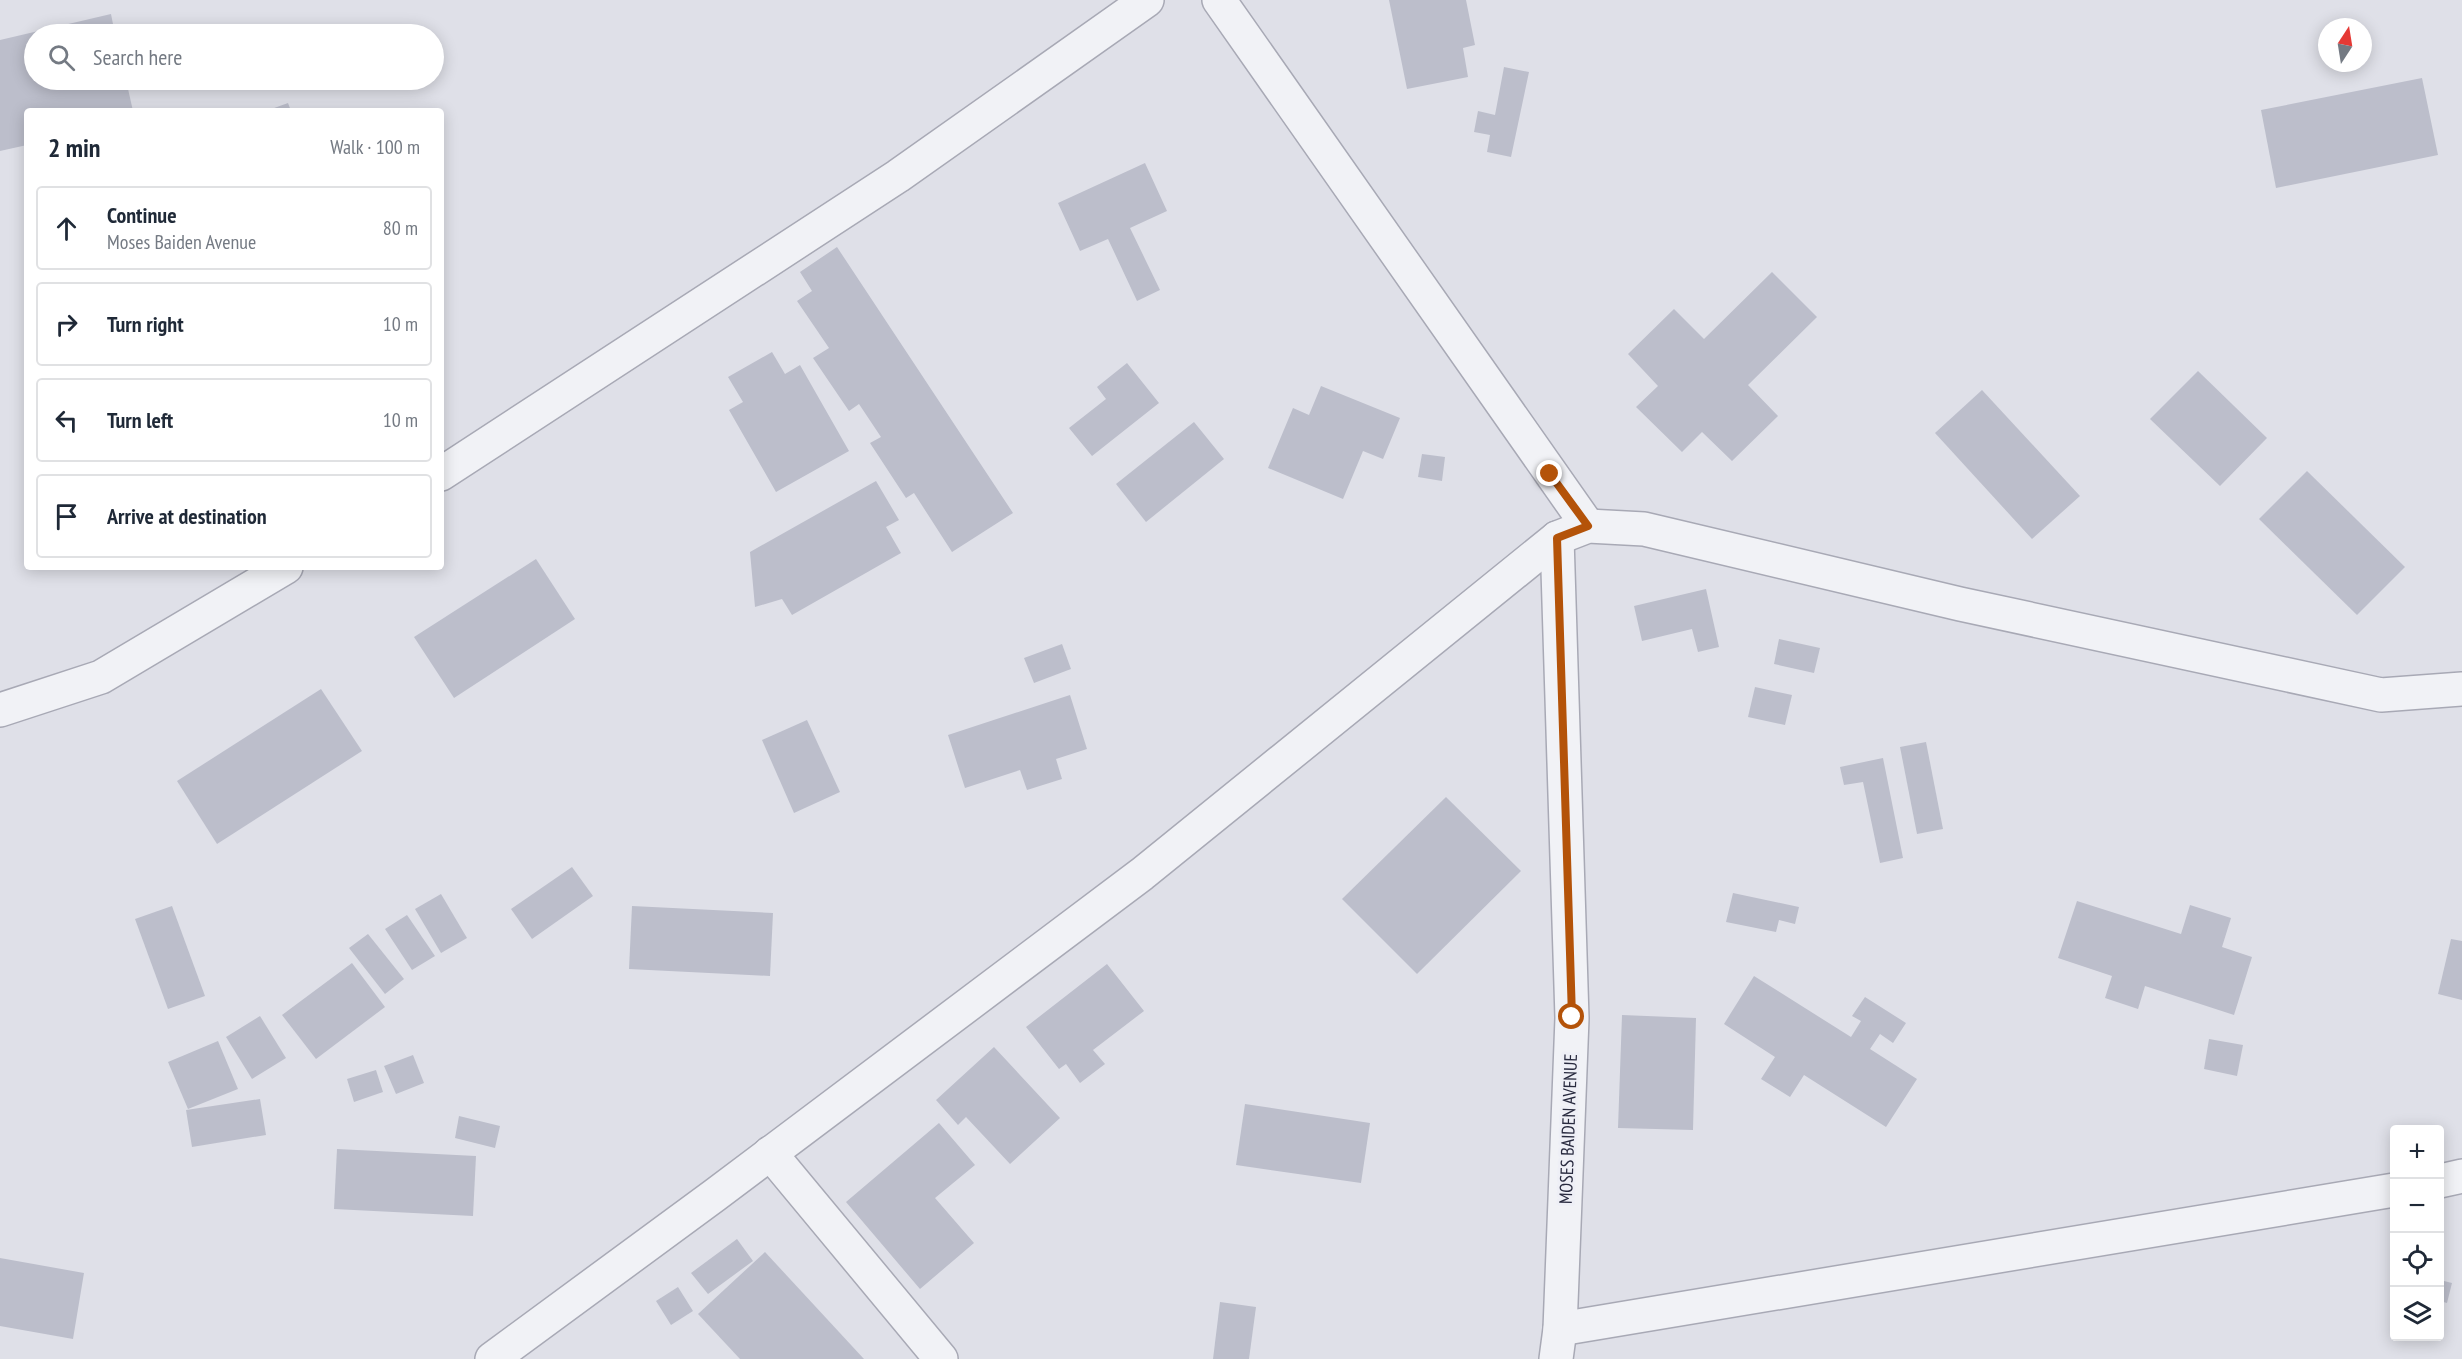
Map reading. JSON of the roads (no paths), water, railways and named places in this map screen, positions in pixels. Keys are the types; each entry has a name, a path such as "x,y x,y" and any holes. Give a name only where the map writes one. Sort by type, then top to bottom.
{"street":[{"path":"444,472 898,176 1147,0"},
{"path":"1219,0 1588,526"},
{"path":"492,1359 1142,874 1557,538 1588,526 1644,529 1960,604 2381,695 2462,689"},
{"name":"MOSES BAIDEN AVENUE","path":"1557,538 1572,1017 1558,1344"},
{"path":"0,710 101,677 281,570"},
{"path":"770,1153 941,1359"},
{"path":"2444,1180 2462,1176"},
{"path":"1558,1344 2390,1191"}]}
